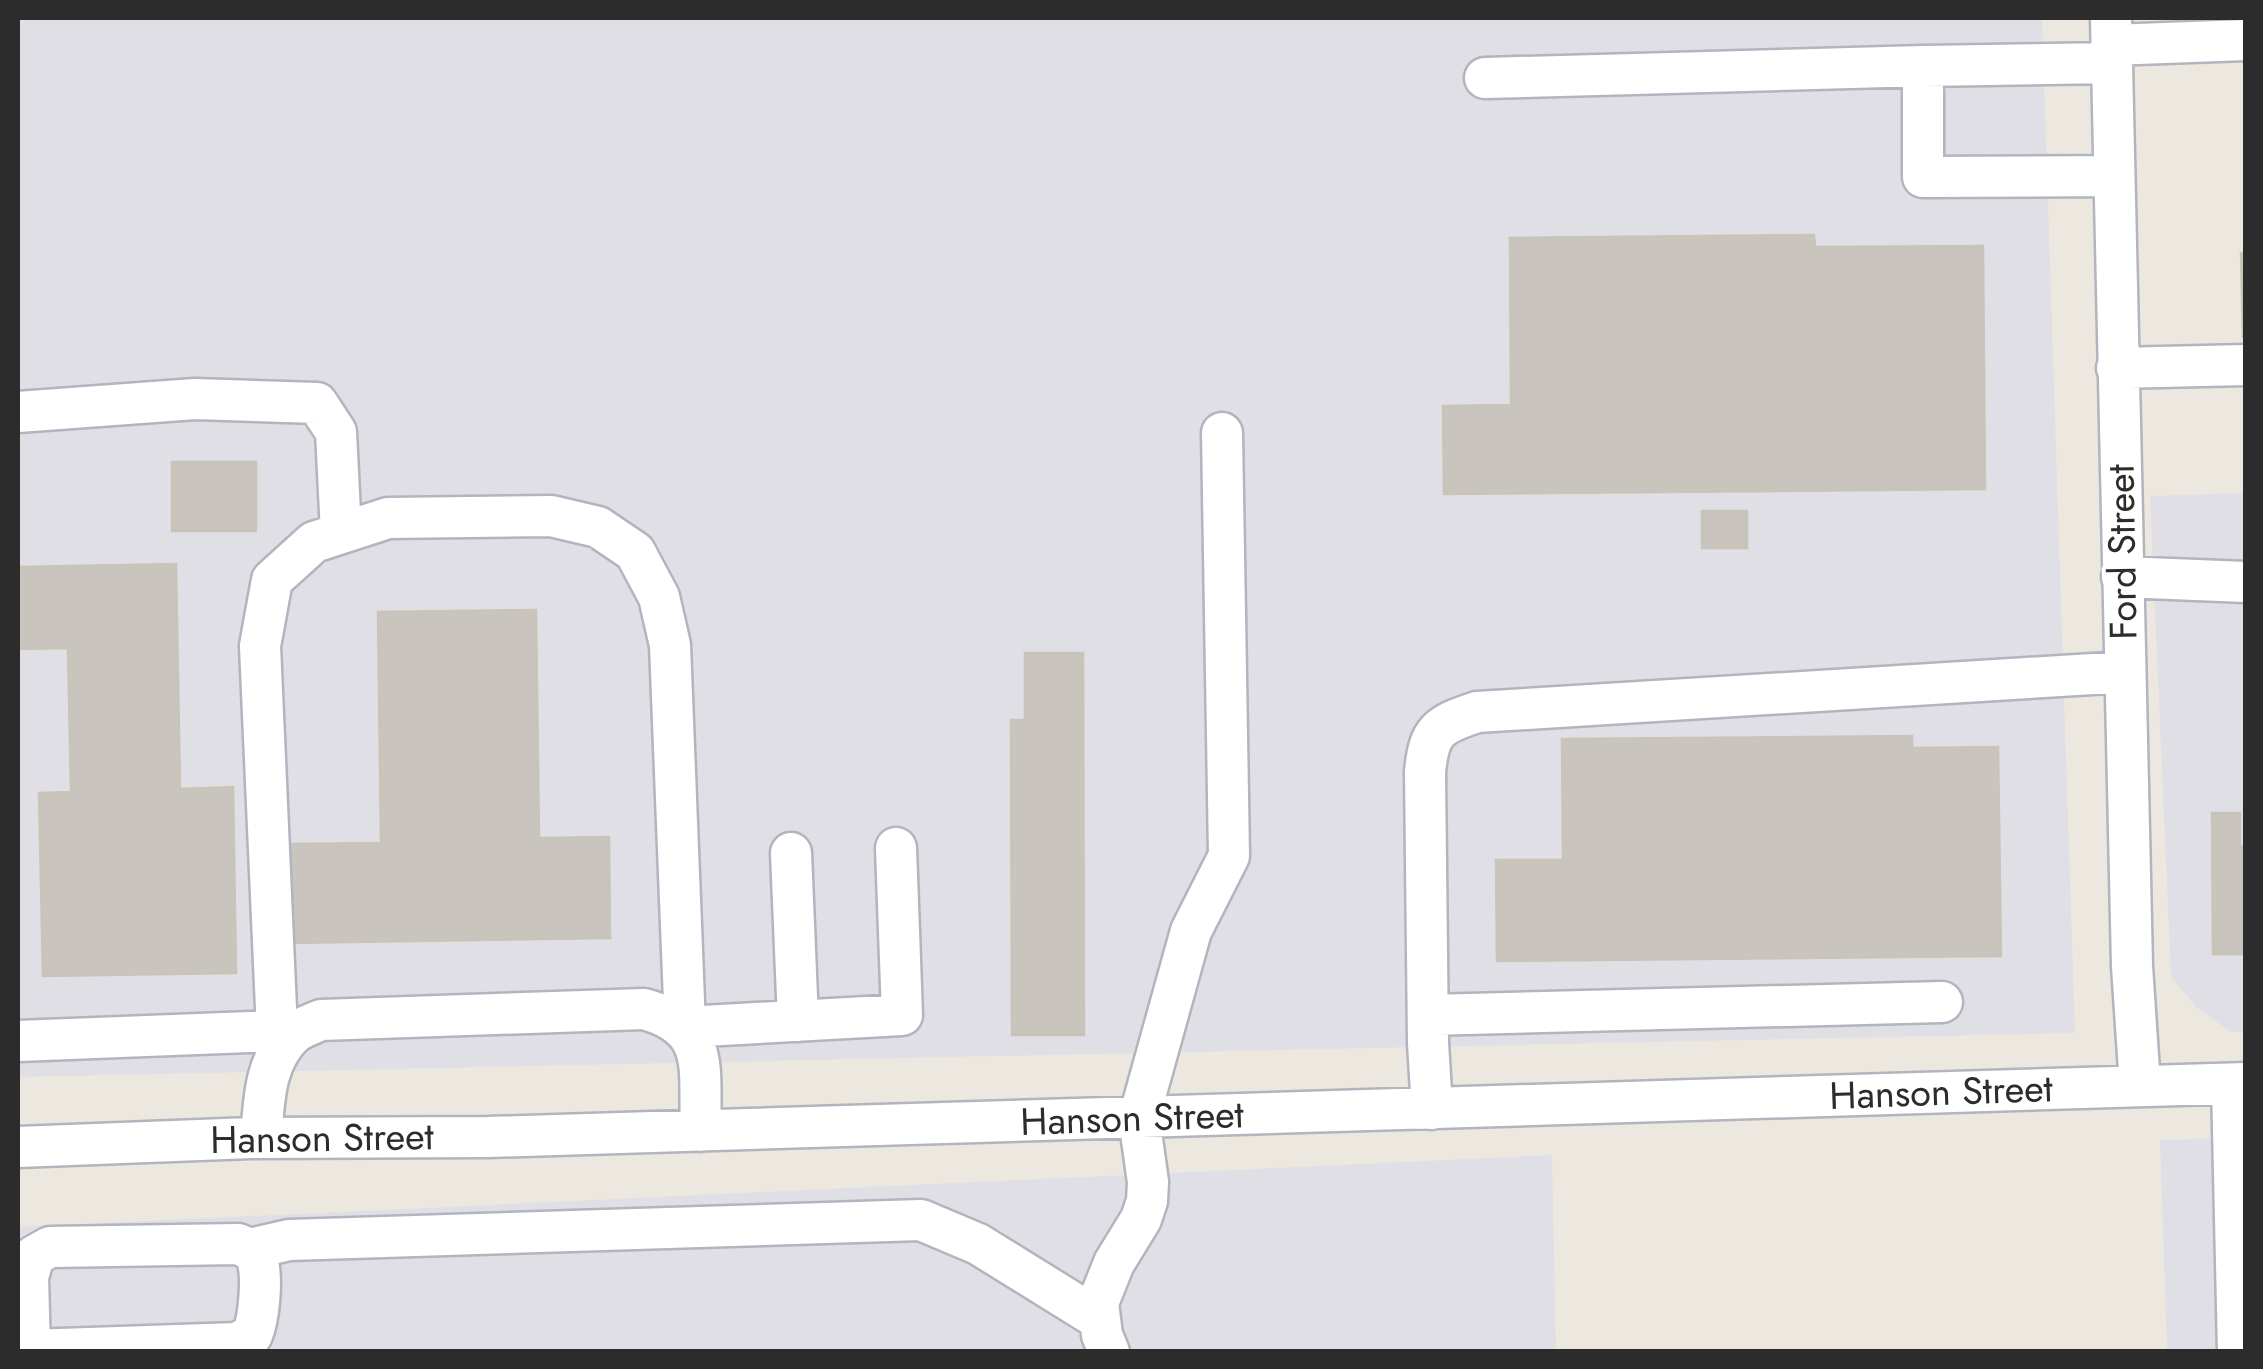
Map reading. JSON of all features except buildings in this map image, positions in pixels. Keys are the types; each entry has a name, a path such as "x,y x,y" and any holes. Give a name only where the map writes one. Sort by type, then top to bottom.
{"street":[{"path":"1485,78 1924,66 2111,42 2246,40"},
{"name":"Ford Street","path":"2111,42 2132,966 2140,1086"},
{"path":"1924,66 1924,177 2114,176"},
{"path":"2118,368 2246,365"},
{"path":"18,412 195,399 317,403 336,432 342,533"},
{"path":"1104,1335 1098,1303 1147,1201 1139,1118 1191,930 1229,856 1222,433"},
{"path":"261,1138 267,1078 278,1042 260,646 272,580 314,542 388,518 551,516 598,527 635,552 659,597 670,645 685,1027"},
{"path":"2122,577 2246,582"},
{"path":"1432,1110 1425,772 1428,741 1446,722 1477,712 2125,672"},
{"path":"685,1027 902,1015 896,848"},
{"path":"791,853 798,1021"},
{"path":"1428,1015 1942,1002"},
{"path":"18,1042 278,1042 320,1020 644,1009 671,1016 685,1027 697,1047 701,1131"},
{"path":"2238,1352 2239,1084"},
{"name":"Hanson Street","path":"18,1146 261,1138 488,1137 2239,1084"},
{"path":"250,1249 289,1240 921,1220 978,1244 1104,1335"},
{"path":"238,1244 250,1249 257,1259 258,1320 252,1335 237,1343 30,1351 28,1277 34,1256 50,1247 238,1244"}],"shaded area":[{"path":"18,18 2042,18 2075,1033 18,1077"},
{"path":"2245,493 2245,1032 2231,1032 2197,1008 2171,977 2150,496"},
{"path":"2245,1138 2245,1351 2167,1351 2160,1140"},
{"path":"1552,1155 1556,1351 18,1351 18,1227"}]}
